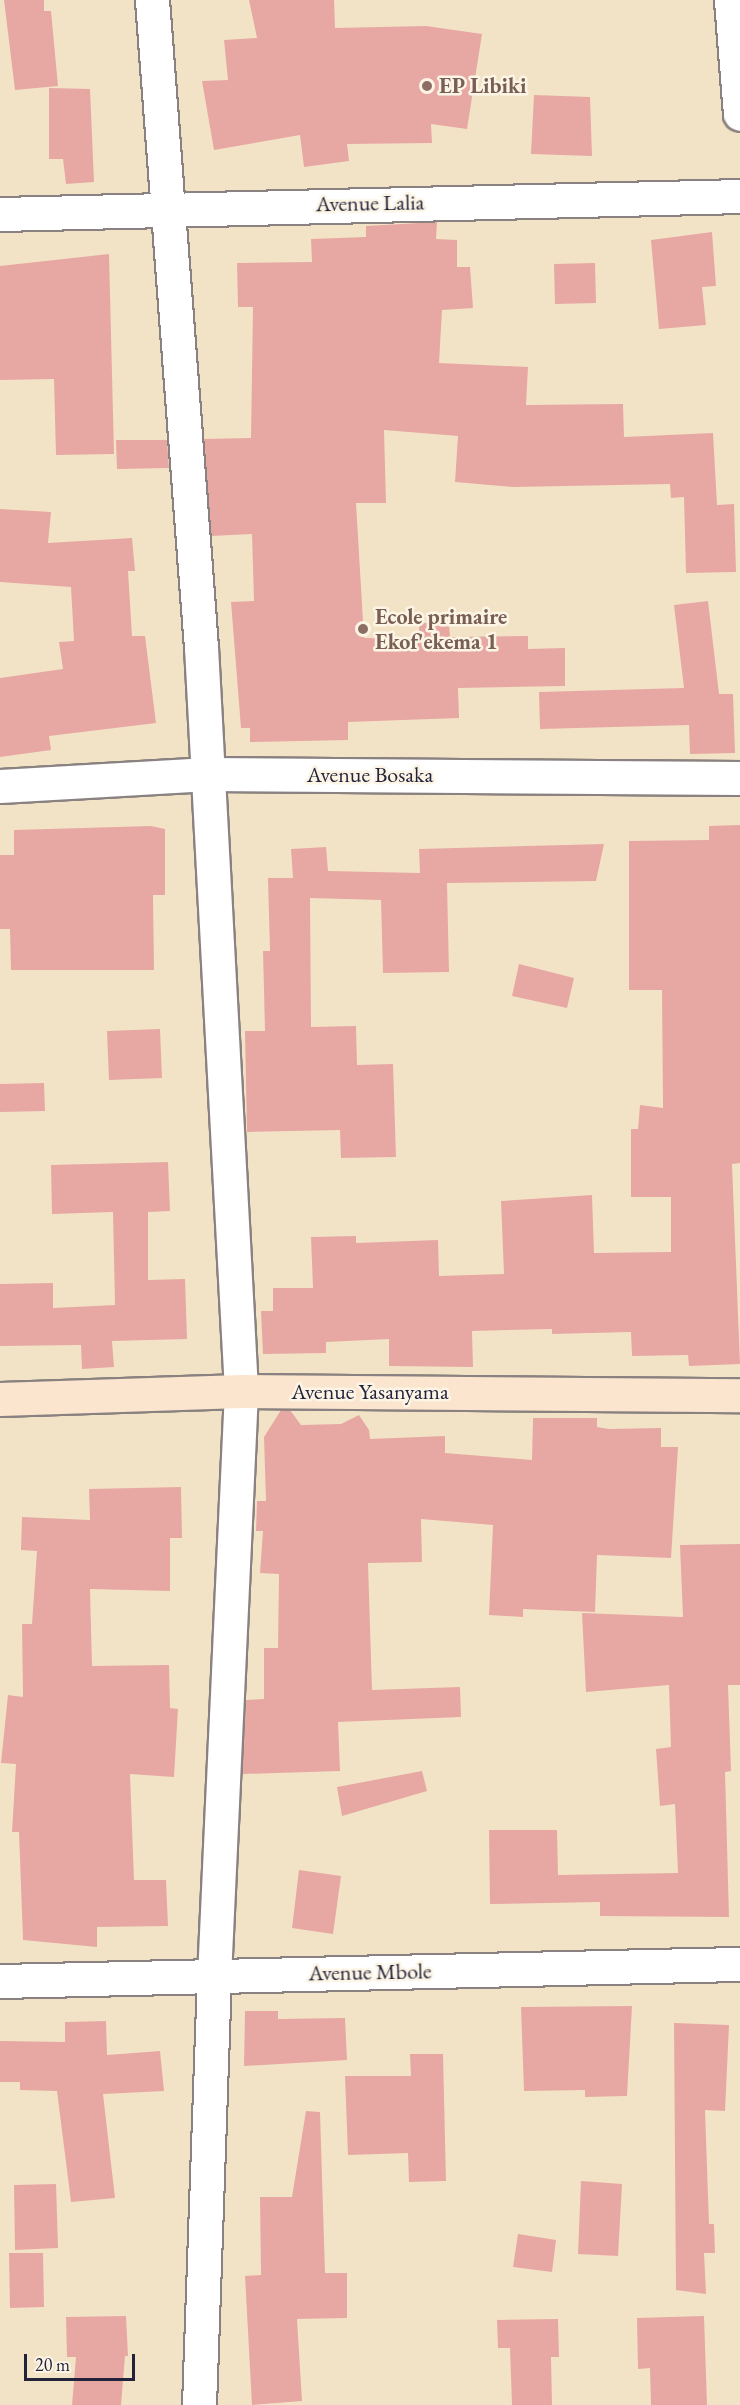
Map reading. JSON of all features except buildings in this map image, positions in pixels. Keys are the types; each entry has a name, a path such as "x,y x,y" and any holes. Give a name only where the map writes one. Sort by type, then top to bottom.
{"street":[{"path":"152,0 209,774 241,1391 214,1976 199,2405"},
{"path":"731,0 740,114"},
{"name":"Avenue Lalia","path":"0,214 168,207 740,196"},
{"name":"Avenue Bosaka","path":"0,786 209,774 740,778"},
{"name":"Avenue Yasanyama","path":"0,1399 241,1391 740,1395"},
{"name":"Avenue Mbole","path":"0,1981 740,1964"}],"place":[{"name":"EP Libiki","path":"427,86"},
{"name":"Ecole primaire Ekof'ekema 1","path":"363,629"}]}
